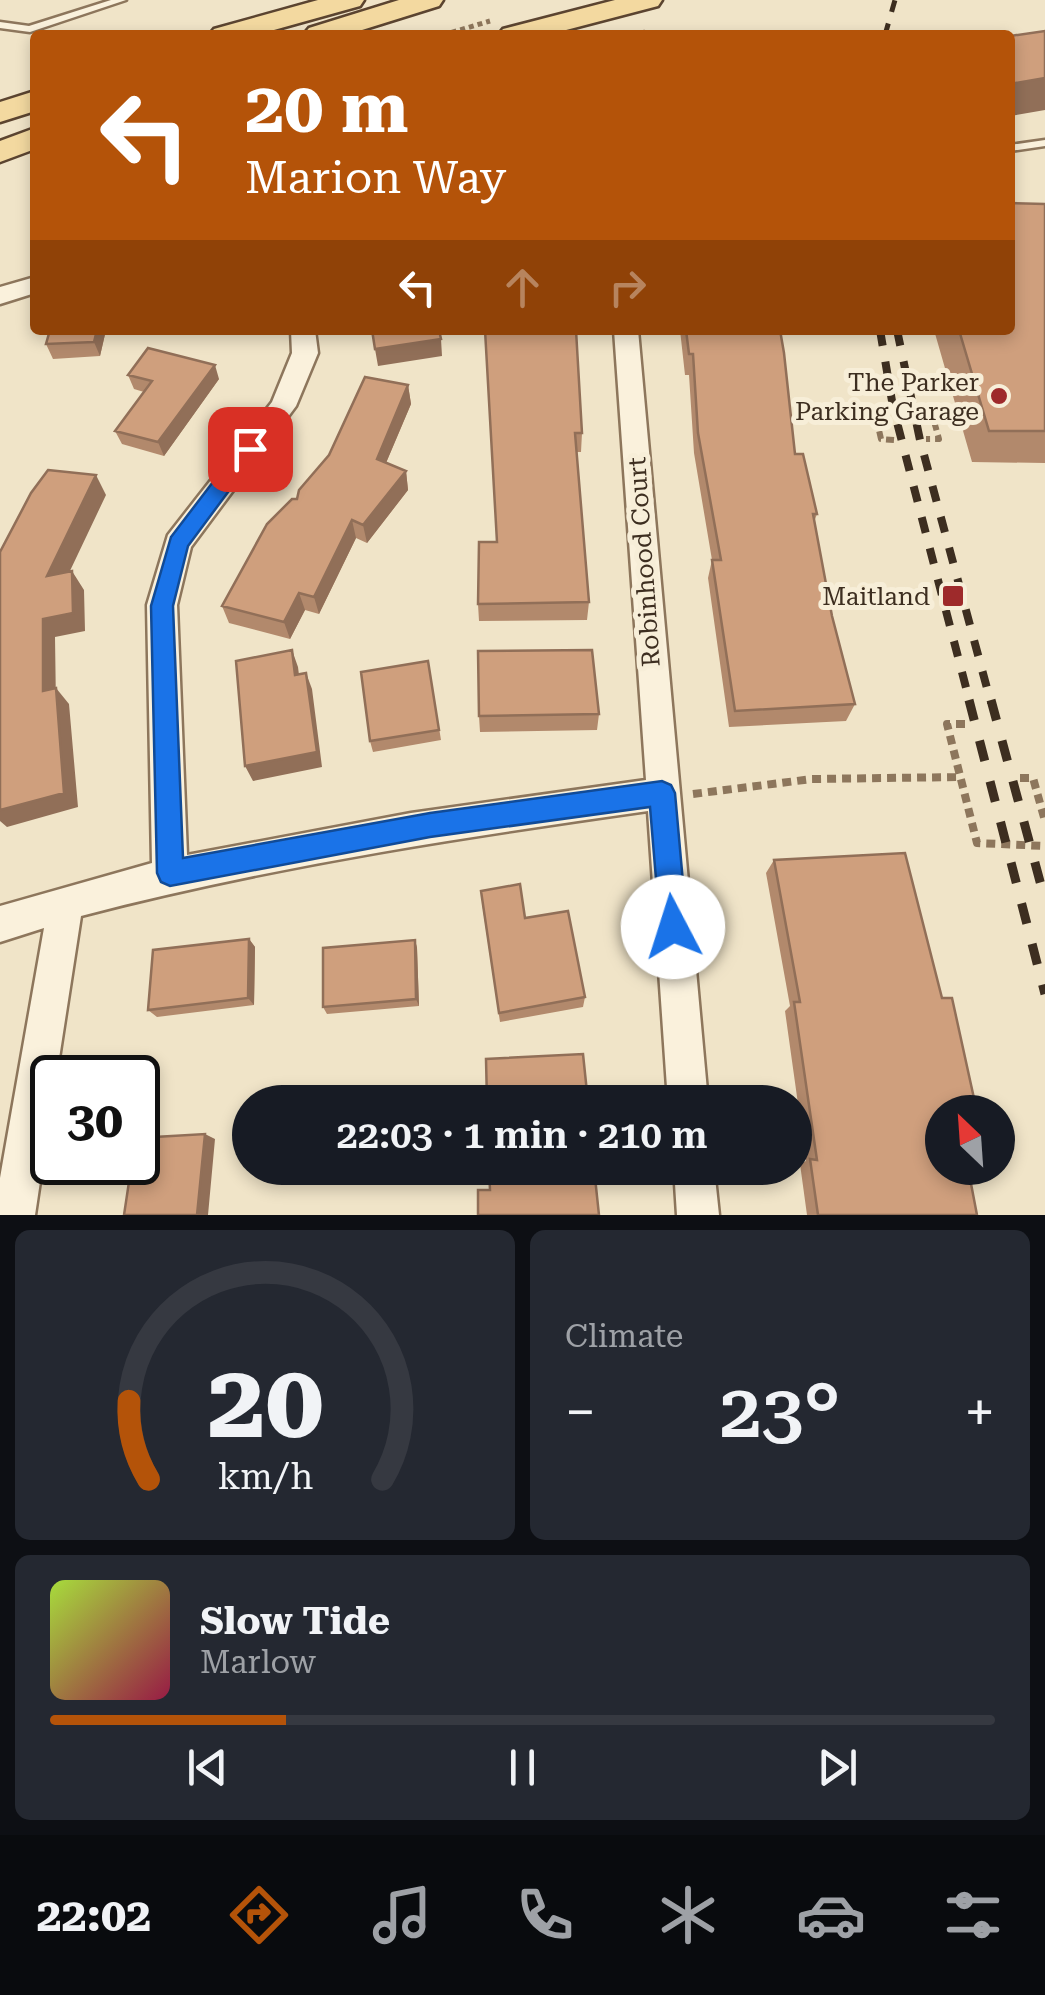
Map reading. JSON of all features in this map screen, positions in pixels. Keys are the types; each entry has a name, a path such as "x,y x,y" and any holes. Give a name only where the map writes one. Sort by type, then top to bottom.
{"main road":[{"path":"242,30 350,0"},
{"path":"333,30 430,0"},
{"path":"532,30 648,0"},
{"path":"0,113 30,102"},
{"path":"0,152 30,140"},
{"path":"0,170 30,161"}],"street":[{"path":"0,296 30,287"},
{"path":"170,873 162,606 178,543 283,406 305,353 303,335"},
{"name":"Robinhood Court","path":"626,335 687,1085"},
{"path":"0,924 170,873 430,825 662,793"},
{"path":"14,1215 66,902"},
{"path":"695,1185 698,1215"}],"lane":[{"path":"0,25 30,29 121,0"},
{"path":"1015,147 1045,143"}],"path":[{"path":"894,440 881,439 874,408 930,408 939,439 926,439"},
{"path":"965,724 947,724 978,843 1045,846"},
{"path":"662,793 715,794 812,779 960,777"},
{"path":"1020,778 1033,778 1045,822"}],"building":[{"path":"1045,31 1045,78 1015,83 1015,35"},
{"name":"The Parker Parking Garage","path":"1015,203 1045,204 1045,431 989,431 960,335 1015,335"},
{"path":"49,335 96,335 94,342 46,344"},
{"path":"373,335 440,335 441,339 375,349"},
{"path":"485,335 576,335 582,433 575,433 589,602 478,604 479,542 497,542"},
{"path":"687,335 781,335 795,454 803,454 817,514 813,514 832,616 855,704 735,711 712,560 721,560 698,433 693,354 689,354"},
{"path":"148,348 215,365 158,442 115,431 152,381 128,375"},
{"path":"365,377 408,385 377,459 406,471 363,525 352,520 314,597 299,593 284,622 222,606 267,524 292,499 297,499 299,490 329,455"},
{"path":"48,470 96,475 47,576 72,571 73,613 43,619 43,691 56,688 64,793 0,810 0,552 31,493"},
{"path":"292,650 295,675 306,673 317,752 245,766 236,661"},
{"path":"592,650 599,714 479,716 478,651"},
{"path":"428,661 439,730 370,741 361,672"},
{"path":"905,853 942,998 952,998 973,1095 925,1095 925,1185 971,1185 977,1215 818,1215 812,1173 812,1159 817,1160 812,1085 806,1085 794,1002 800,1002 774,860"},
{"path":"520,884 525,918 568,911 585,997 499,1013 481,891"},
{"path":"249,939 248,998 148,1010 153,950"},
{"path":"415,940 416,999 323,1007 323,948"},
{"path":"583,1054 586,1085 487,1085 486,1059"},
{"path":"205,1134 197,1215 124,1215 129,1185 160,1185 160,1137"},
{"path":"490,1185 596,1185 599,1215 478,1215 478,1190 490,1190"}],"railway":[{"path":"886,30 895,0"},
{"path":"881,335 893,407 970,703"},
{"path":"898,335 920,440 991,703"},
{"path":"969,700 1045,994"},
{"path":"991,700 1045,900"}],"place":[{"name":"The Parker Parking Garage","path":"999,396"},
{"name":"Maitland","path":"953,596"}],"route":[{"path":"250,449 178,543 162,606 170,873 430,825 662,793 673,927"}]}
